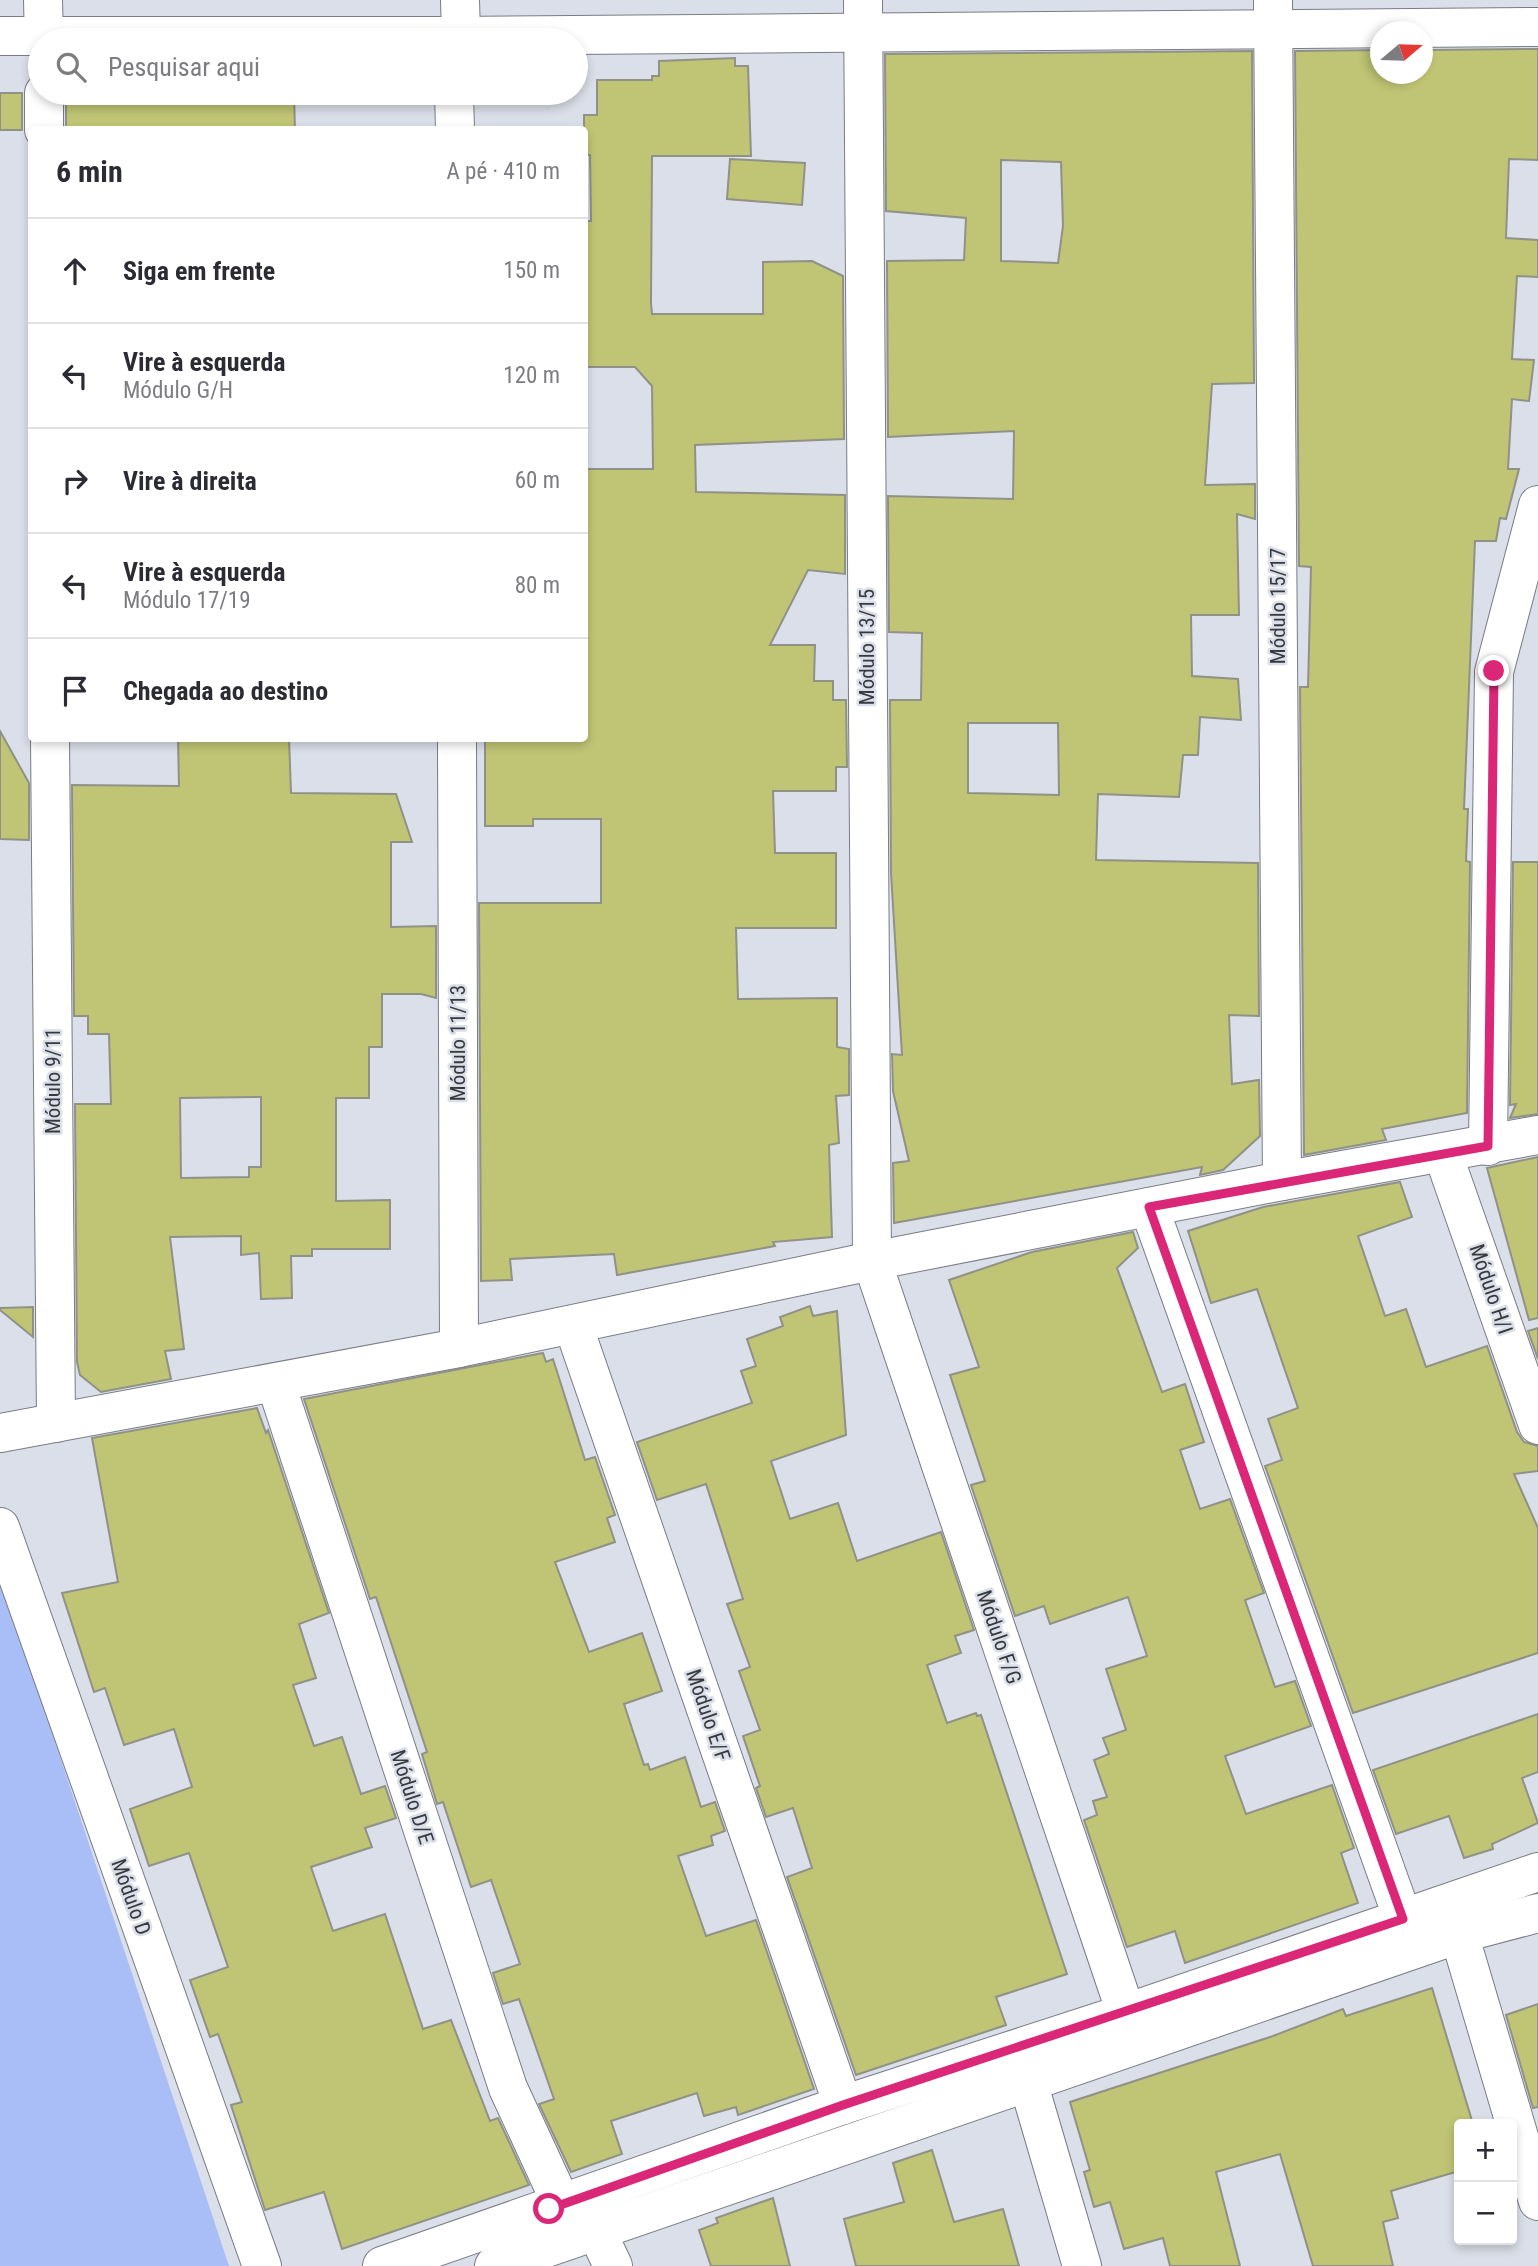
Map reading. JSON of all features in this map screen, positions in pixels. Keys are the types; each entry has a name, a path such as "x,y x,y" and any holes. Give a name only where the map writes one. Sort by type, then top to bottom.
{"street":[{"path":"44,25 457,28 863,17 1273,15 1538,27"},
{"name":"Módulo 15/17","path":"1273,15 1282,1181"},
{"name":"Módulo 13/15","path":"863,17 872,1261"},
{"path":"0,36 28,29"},
{"path":"44,105 44,126"},
{"path":"454,105 455,126"},
{"path":"1488,1146 1494,671 1538,505"},
{"name":"Módulo 9/11","path":"50,742 55,1423"},
{"name":"Módulo 11/13","path":"457,742 459,1348"},
{"path":"0,1433 276,1384 573,1325 872,1261 1282,1181 1538,1135"},
{"name":"Módulo H/I","path":"1443,1154 1538,1425"},
{"path":"1149,1207 1403,1919"},
{"name":"Módulo F/G","path":"872,1261 1126,2013"},
{"name":"Módulo E/F","path":"573,1325 843,2105"},
{"name":"Módulo D/E","path":"276,1384 508,2088 562,2205"},
{"name":"Módulo D","path":"0,1528 262,2266"},
{"path":"494,2266 1028,2082 1403,1919 1538,1872"},
{"path":"382,2266 843,2105 1126,2013 1198,2006 1538,1913"},
{"path":"1459,1934 1538,2201"},
{"path":"1028,2082 1082,2266"},
{"path":"562,2205 596,2230 613,2266"}],"shaded area":[{"path":"0,1576 229,2266 0,2266"}],"building":[{"path":"1538,49 1538,160 1509,159 1506,238 1538,240 1538,277 1517,276 1512,359 1534,360 1529,401 1512,399 1508,469 1519,469 1506,519 1500,518 1496,541 1475,541 1464,809 1468,809 1466,861 1470,862 1467,1113 1382,1129 1386,1140 1304,1155 1300,687 1308,687 1311,567 1299,566 1295,51 1370,50 1370,84 1433,84 1433,50"},
{"path":"1252,51 1254,383 1212,384 1205,485 1255,484 1255,519 1237,514 1239,615 1191,615 1192,676 1238,679 1241,720 1200,717 1198,755 1183,755 1179,797 1098,794 1096,860 1258,863 1259,1016 1229,1015 1232,1084 1259,1080 1260,1136 1223,1170 1200,1175 1202,1167 894,1223 893,1163 909,1161 893,1091 892,1054 902,1055 891,873 890,700 921,700 922,633 889,632 888,496 1013,499 1014,431 888,437 887,261 964,260 966,218 886,211 885,54","holes":["1001,160 1061,162 1063,226 1058,263 1001,261","968,723 1058,723 1059,795 968,793"]},
{"path":"735,58 735,66 748,66 751,156 652,156 652,314 763,314 763,262 812,261 843,276 844,439 695,445 696,492 845,495 845,574 808,570 770,645 815,645 814,681 833,681 833,700 846,700 847,767 836,767 836,791 773,791 775,853 836,853 836,928 736,928 738,999 837,998 837,1047 849,1049 849,1095 836,1096 839,1143 829,1145 832,1237 773,1242 775,1246 617,1275 614,1254 510,1259 512,1280 481,1281 479,903 601,903 601,819 533,819 533,826 485,826 485,742 588,742 588,469 653,469 652,386 635,367 588,367 590,155 588,126 584,126 584,115 597,115 597,80 652,80 652,76 659,76 659,61"},
{"path":"0,93 22,93 22,130 0,130"},
{"path":"66,105 294,105 295,126 66,126"},
{"path":"730,159 805,163 802,205 727,199"},
{"path":"0,731 29,783 29,840 0,839"},
{"path":"178,742 289,742 291,793 396,794 412,842 391,842 391,927 436,926 436,998 421,994 382,994 382,1047 369,1047 369,1098 336,1098 336,1201 390,1200 390,1249 312,1249 312,1256 291,1256 292,1298 261,1299 259,1253 241,1255 241,1236 170,1237 184,1349 165,1351 171,1379 101,1392 80,1375 77,1362 75,1104 111,1104 109,1034 88,1034 88,1016 74,1016 72,785 179,786","holes":["261,1097 261,1167 249,1167 249,1177 181,1178 180,1098"]},
{"path":"1513,862 1538,862 1538,1114 1510,1118 1516,1104 1510,1105"},
{"path":"1538,1157 1538,1318 1529,1320 1487,1168"},
{"path":"1400,1182 1412,1217 1358,1236 1385,1316 1406,1309 1426,1367 1487,1346 1517,1432 1524,1442 1538,1446 1538,1471 1514,1474 1538,1528 1538,1653 1353,1713 1265,1466 1282,1460 1268,1419 1298,1408 1257,1289 1211,1303 1188,1231 1263,1207"},
{"path":"1133,1232 1138,1248 1117,1268 1162,1392 1185,1384 1204,1442 1180,1450 1200,1509 1230,1499 1264,1593 1245,1600 1275,1687 1295,1681 1311,1726 1225,1756 1246,1814 1332,1785 1354,1848 1341,1853 1358,1903 1185,1963 1175,1931 1127,1947 1084,1820 1097,1815 1093,1801 1107,1797 1094,1760 1109,1754 1103,1738 1126,1730 1106,1669 1147,1656 1128,1597 1050,1624 1044,1606 1015,1616 971,1485 985,1481 950,1375 979,1367 949,1280 1032,1252"},
{"path":"810,1306 813,1316 837,1311 846,1435 771,1461 790,1519 838,1503 857,1561 941,1532 974,1630 955,1636 961,1653 927,1665 947,1723 976,1713 977,1716 981,1715 1067,1974 996,1997 1006,2025 856,2075 787,1877 812,1868 793,1808 766,1817 756,1788 760,1786 743,1736 760,1730 739,1671 750,1667 727,1604 743,1599 706,1484 657,1500 637,1442 752,1403 741,1371 756,1366 747,1339 783,1326 780,1317"},
{"path":"33,1307 33,1337 0,1310 0,1308"},
{"path":"1538,1328 1538,1359 1528,1331"},
{"path":"543,1353 546,1362 553,1359 585,1460 595,1457 615,1515 607,1518 615,1542 555,1562 589,1652 642,1633 662,1691 624,1704 644,1765 648,1764 650,1770 685,1757 701,1807 715,1802 725,1831 711,1836 713,1845 678,1856 706,1936 756,1920 814,2089 738,2115 736,2107 704,2116 697,2093 611,2121 622,2154 571,2172 539,2104 554,2099 519,1999 503,2004 493,1973 520,1964 491,1880 471,1887 443,1802 437,1804 422,1754 427,1752 376,1597 370,1599 304,1399"},
{"path":"257,1408 266,1433 268,1430 329,1613 299,1624 316,1678 293,1685 314,1746 342,1737 361,1794 385,1786 396,1818 365,1828 372,1847 311,1867 333,1931 385,1914 423,2029 451,2020 490,2121 498,2118 529,2185 342,2249 324,2192 265,2210 231,2105 242,2102 218,2034 210,2037 190,1980 228,1967 189,1853 149,1866 130,1809 192,1787 174,1729 124,1745 105,1688 94,1692 62,1593 118,1582 92,1438"},
{"path":"1538,1714 1538,1772 1522,1778 1538,1823 1492,1844 1493,1849 1464,1858 1449,1816 1396,1834 1373,1770"},
{"path":"1432,1988 1471,2119 1454,2119 1454,2172 1391,2191 1398,2218 1383,2222 1393,2266 1313,2266 1280,2154 1216,2172 1240,2266 1170,2266 1163,2238 1124,2249 1110,2202 1094,2207 1084,2172 1090,2170 1070,2102 1273,2036 1343,2009 1346,2016"},
{"path":"1538,2004 1538,2107 1533,2108 1506,2015"},
{"path":"932,2150 954,2222 1003,2209 1019,2266 856,2266 844,2219 904,2202 893,2163"},
{"path":"773,2198 790,2266 711,2266 699,2230 718,2223 716,2218"}],"route":[{"path":"549,2209 843,2105 1403,1919 1149,1207 1488,1146 1494,671"}]}
